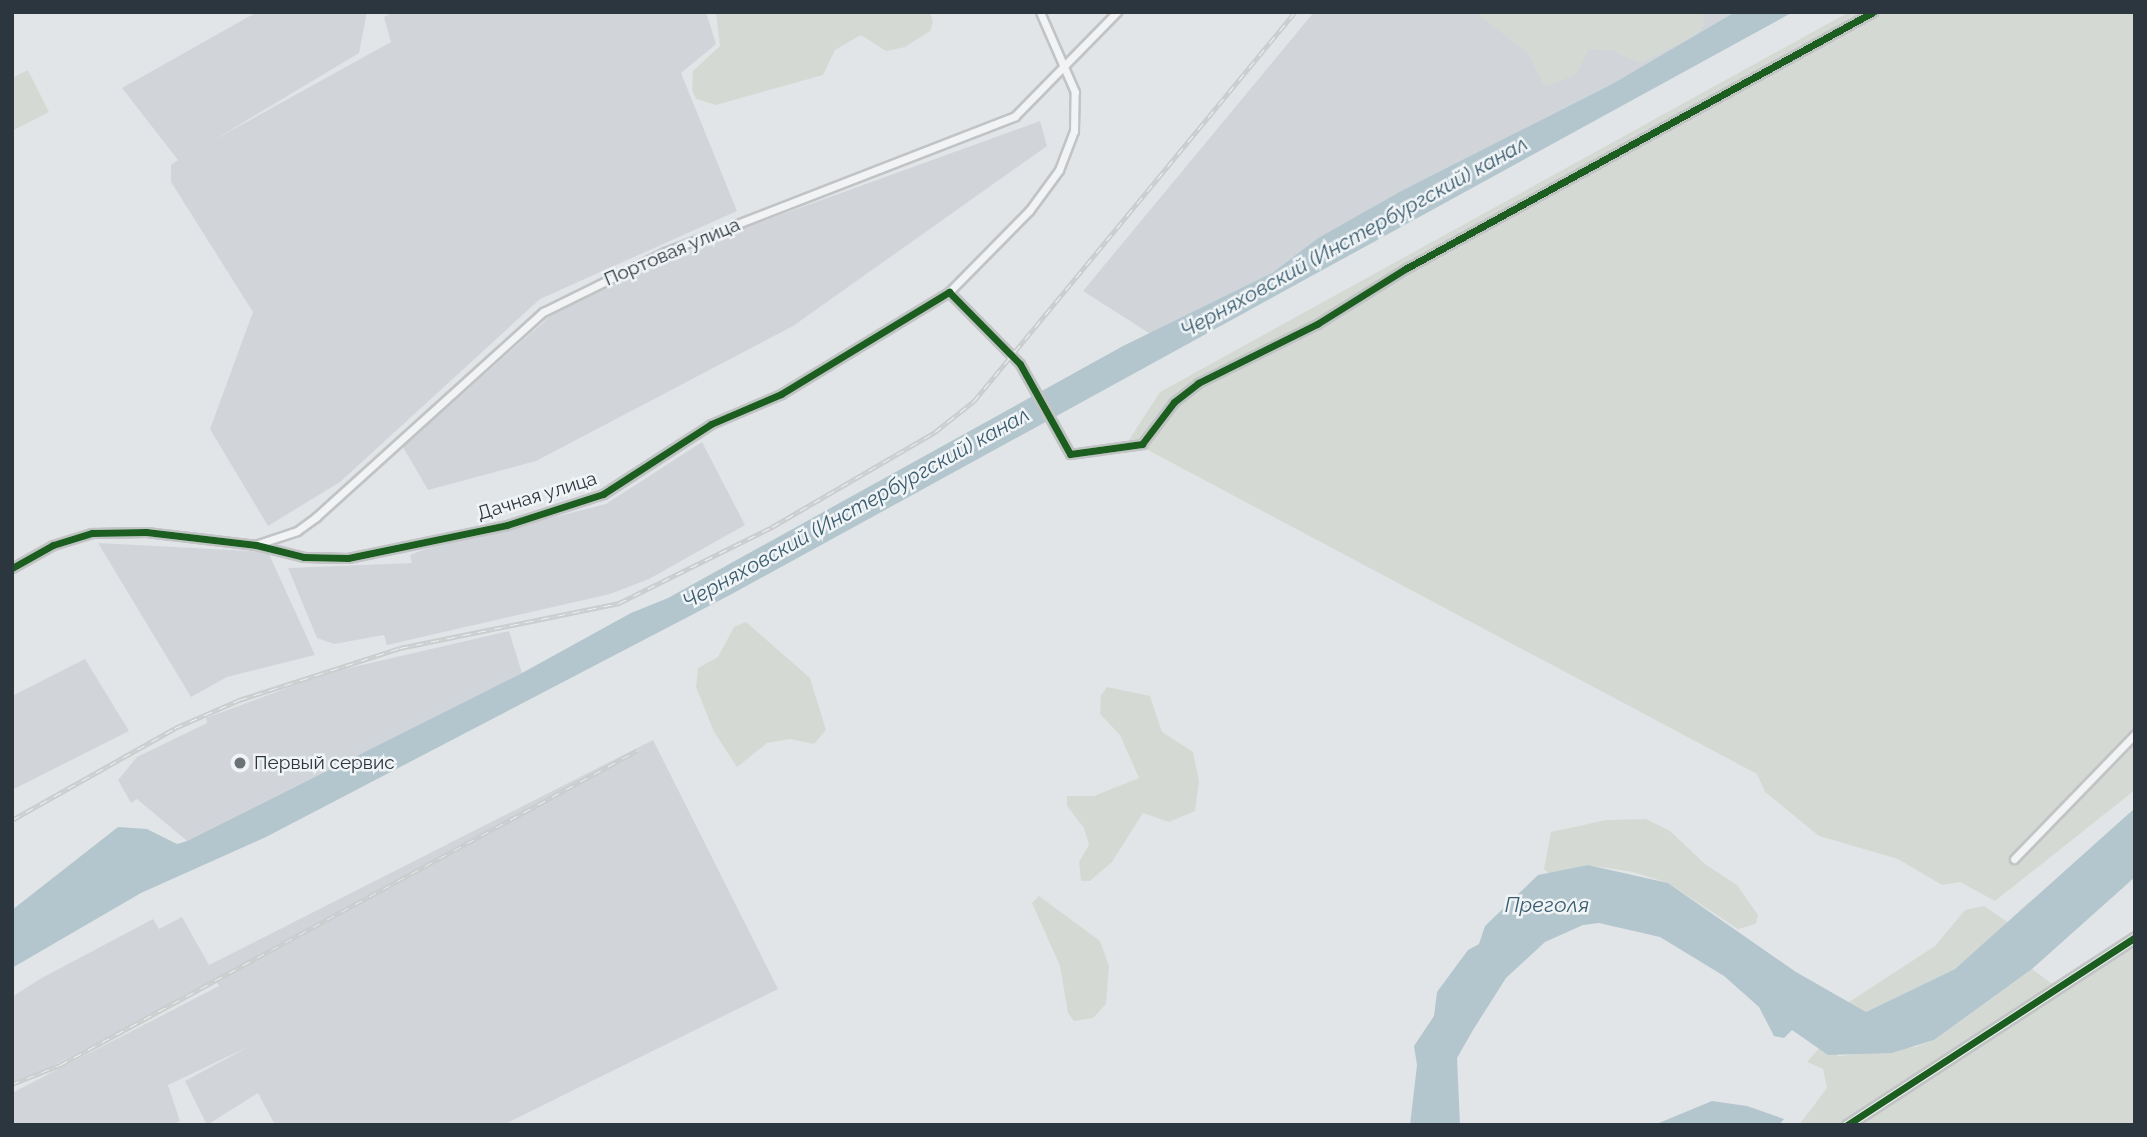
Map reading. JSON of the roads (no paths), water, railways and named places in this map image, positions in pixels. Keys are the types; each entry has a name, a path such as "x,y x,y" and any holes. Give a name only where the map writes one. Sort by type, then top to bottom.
{"street":[{"name":"Дачная улица","path":"12,568 53,545 92,533 145,532 256,545 304,557 373,554 507,524 603,494 711,424 781,394 949,292 1029,211 1059,170 1076,112 1064,62 1040,12"},
{"name":"Портовая улица","path":"256,545 297,531 316,516 543,312 664,252 1005,121 1034,100 1064,62 1118,12"},
{"path":"949,292 1031,380 1070,454 1142,444 1174,402 1198,383 1317,324 1405,268 1873,12"},
{"path":"2014,859 2135,734"},
{"path":"1847,1125 2135,937"}],"water":[{"name":"Черняховский (Инстербургский) канал","path":"1735,12 1793,12 730,595 266,837 141,893 12,968 12,910 118,827 147,829 177,844 187,841 522,673 631,613 668,598 1123,346 1272,273 1318,238 1401,191 1612,84"},
{"name":"Преголя","path":"2135,808 2135,877 2032,969 1934,1040 1892,1053 1828,1055 1792,1030 1784,1038 1774,1036 1759,1007 1724,976 1660,937 1599,923 1583,925 1545,942 1506,978 1473,1030 1457,1058 1460,1125 1410,1125 1417,1065 1414,1046 1434,1016 1437,992 1468,950 1479,944 1485,926 1538,875 1588,865 1668,883 1796,972 1866,1012 1955,969"},
{"path":"1712,1101 1747,1106 1784,1119 1779,1125 1654,1125"}],"railway":[{"path":"12,820 175,728 239,700 400,648 619,603 772,527 935,432 974,401 1295,12"},
{"path":"12,1084 60,1065 638,750"}],"place":[{"name":"Первый сервис","path":"240,763"}]}
